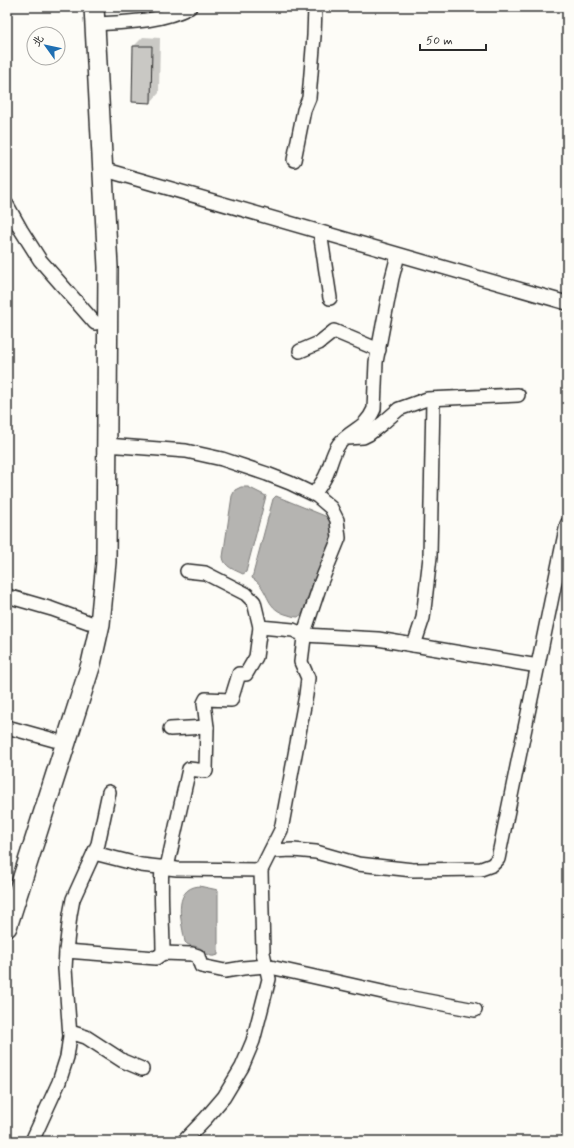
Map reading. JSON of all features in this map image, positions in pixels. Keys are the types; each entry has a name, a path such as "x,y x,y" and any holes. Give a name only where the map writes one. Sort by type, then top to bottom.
{"highway":[{"path":"7,888 74,681 88,622 94,561 96,267 82,7"},
{"path":"7,927 72,722 86,684 96,644 102,610 105,575 108,267 95,15"}],"street":[{"path":"95,15 146,21 167,16 190,7"},
{"path":"294,160 304,110 310,98 315,7"},
{"path":"102,169 567,303"},
{"path":"7,205 40,260 95,323"},
{"path":"320,232 330,298"},
{"path":"314,494 325,477 336,449 344,439 363,425 374,409 376,362 392,278 398,255"},
{"path":"300,351 319,343 334,331 379,350"},
{"path":"344,439 363,437 369,434 399,409 427,399 518,395"},
{"path":"414,645 423,618 430,557 433,399"},
{"path":"106,445 186,451 214,457 267,474 314,494 322,499 331,508 337,520 339,532 338,543 321,582 304,635 301,662 308,678 306,695 281,830 262,870 262,953 269,979 253,1042 242,1068 219,1102 184,1141"},
{"path":"271,851 293,850 316,852 358,864 413,870 481,869 492,865 498,859 567,524"},
{"path":"163,953 163,914 160,895 164,867 189,768 206,771 206,727 204,703 206,699 231,700 239,674 246,674 256,657 260,627 254,602 246,594 204,574 187,571"},
{"path":"7,596 52,609 88,622"},
{"path":"260,627 293,630 304,635 378,639 538,666"},
{"path":"7,727 54,740"},
{"path":"170,729 206,727"},
{"path":"32,1141 60,1082 67,1057 70,1032 65,970 68,926 74,899 98,844 108,792"},
{"path":"94,852 141,864 164,867 262,870"},
{"path":"66,951 156,958 163,953 192,954 198,956 201,966 219,971 266,966 391,994 475,1010"},
{"path":"70,1032 86,1037 123,1061 142,1069"}],"shaded area":[{"path":"241,487 248,487 266,496 246,572 243,574 228,566 223,557 232,496 235,490"},
{"path":"276,496 325,516 330,521 333,535 303,613 298,617 278,611 270,602 262,587 252,578 273,499"},
{"path":"199,886 218,890 218,955 215,956 210,956 200,948 188,945 185,942 180,908 181,900 185,893 190,889"}],"building":[{"path":"133,46 152,46 151,103 132,102"}]}
